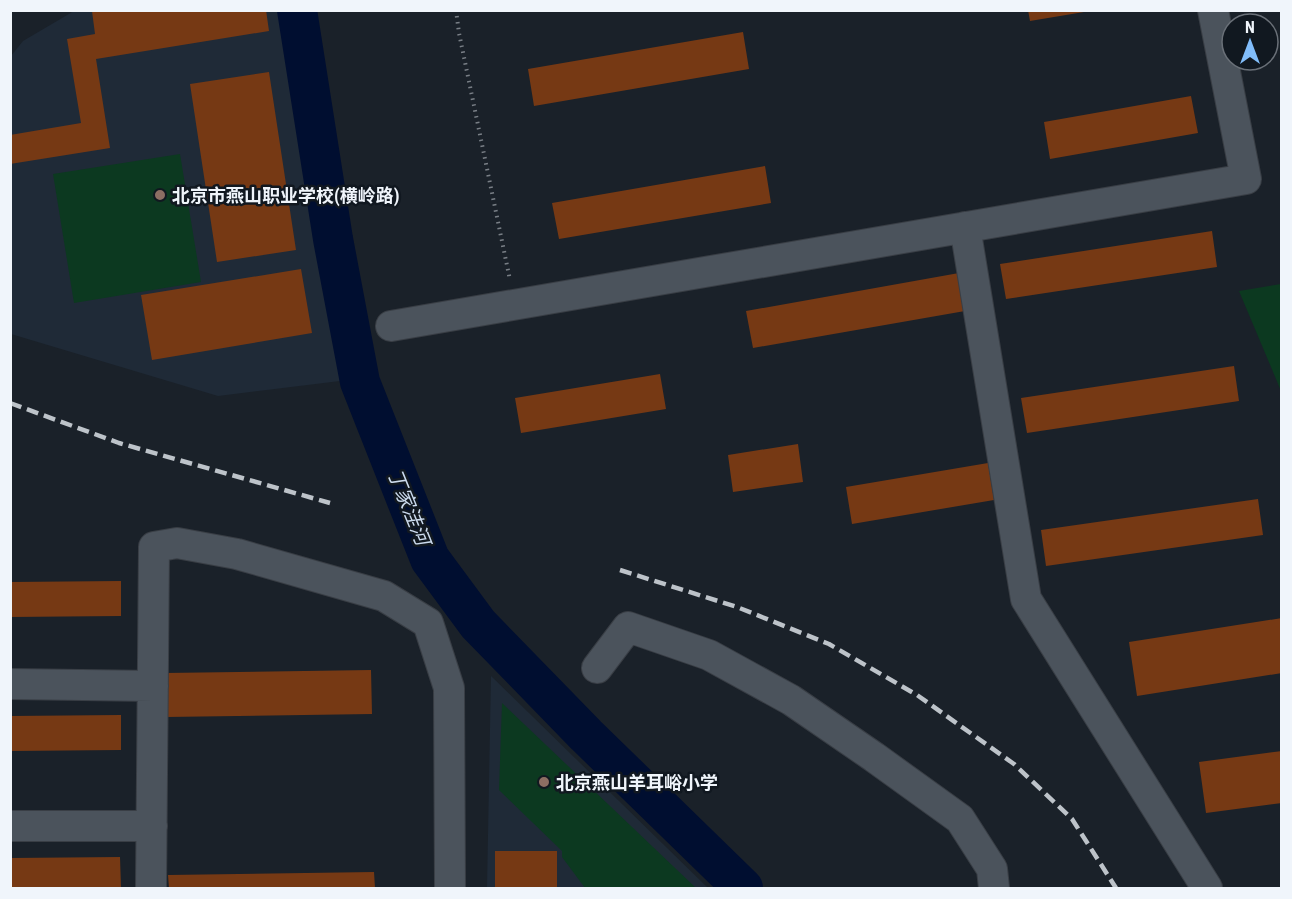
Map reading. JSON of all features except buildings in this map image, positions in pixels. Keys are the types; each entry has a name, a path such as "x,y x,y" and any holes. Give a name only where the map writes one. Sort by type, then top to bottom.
{"street":[{"path":"391,326 1246,179 1213,10"},
{"path":"965,227 1026,599 1208,888"},
{"path":"151,888 154,547 177,543 237,554 384,596 428,623 449,688 450,888"},
{"path":"597,668 628,627 709,655 781,694 960,819 992,868 994,888"},
{"path":"10,684 153,686"},
{"path":"10,826 152,826"}],"path":[{"path":"456,10 514,305"}],"shaded area":[{"name":"北京市燕山职业学校(横岭路)","path":"74,11 279,11 340,381 218,396 11,334 11,56 23,41"},
{"name":"北京燕山羊耳峪小学","path":"491,676 708,888 487,888"}],"green space":[{"path":"180,154 201,282 74,303 53,174"},
{"path":"1282,284 1281,391 1239,291"},
{"path":"502,703 696,888 585,888 562,857 562,851 499,790"}],"waterway":[{"name":"丁家洼河","path":"297,10 333,239 360,382 430,559 478,624 586,735 743,888"}],"railway":[{"path":"10,403 119,443 330,503"},
{"path":"620,570 737,607 829,644 917,695 1014,764 1072,819 1116,888"}],"place":[{"name":"北京市燕山职业学校(横岭路)","path":"160,195"},
{"name":"北京燕山羊耳峪小学","path":"544,782"}]}
